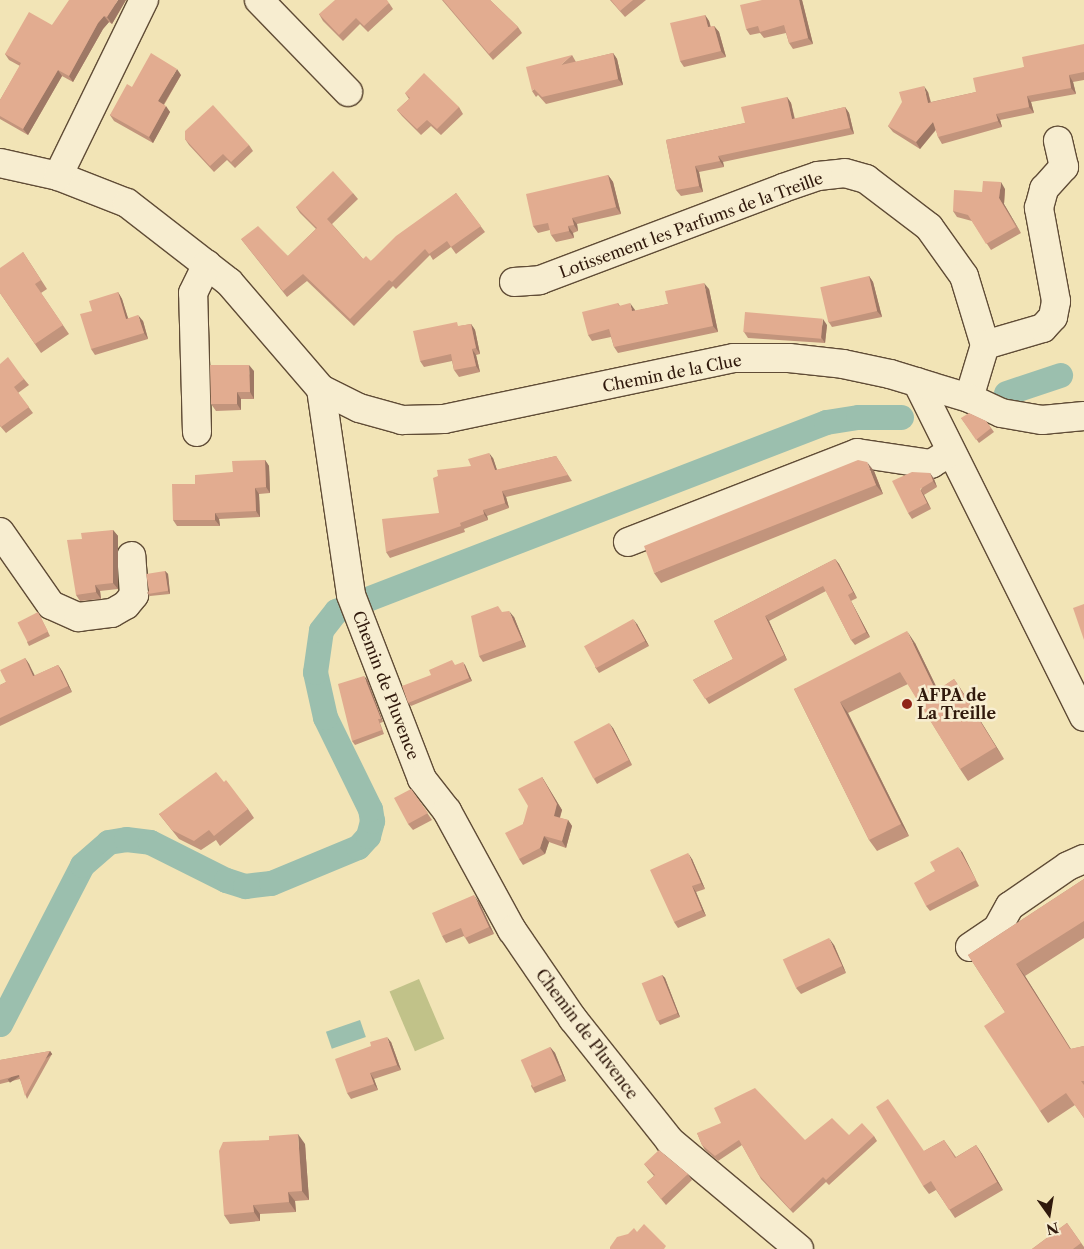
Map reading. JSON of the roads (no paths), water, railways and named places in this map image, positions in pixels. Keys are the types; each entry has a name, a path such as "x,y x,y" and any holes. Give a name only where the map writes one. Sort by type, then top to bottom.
{"street":[{"path":"58,176 144,0"},
{"path":"259,0 348,92"},
{"path":"969,398 985,345 1043,328 1053,317 1056,301 1039,208 1044,189 1064,167 1058,142"},
{"path":"0,163 58,176 128,204 229,282 321,389"},
{"name":"Lotissement les Parfums de la Treille","path":"514,282 540,280 783,188 818,176 845,173 866,179 929,227 964,276 985,345"},
{"path":"197,432 193,294 207,264"},
{"name":"Chemin de la Clue","path":"321,389 359,408 402,420 444,419 734,358 790,358 843,364 917,382 969,398 1001,413 1042,420 1084,416"},
{"path":"917,382 950,452 1084,717"},
{"name":"Chemin de Pluvence","path":"321,389 356,605 422,779 447,811 512,930 573,1019 670,1140 799,1249"},
{"path":"628,542 857,453 931,464 950,452"},
{"path":"0,532 51,605 78,616 112,613 126,605 134,595 131,556"},
{"path":"970,947 997,929 1010,906 1068,866 1084,859"}],"waterway":[{"path":"1006,393 1060,375"},
{"path":"0,1024 82,865 108,842 126,839 150,842 226,880 245,886 271,883 358,847 368,836 372,821 370,809 325,717 315,672 321,630 336,611 826,422 858,417 901,417"}],"place":[{"name":"AFPA de La Treille","path":"907,704"}]}
